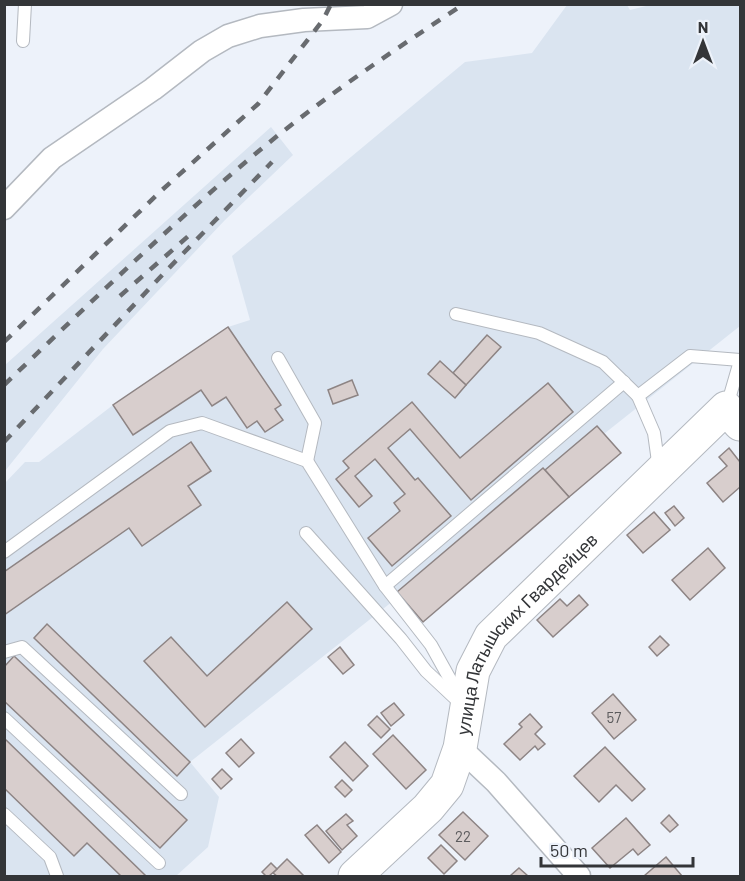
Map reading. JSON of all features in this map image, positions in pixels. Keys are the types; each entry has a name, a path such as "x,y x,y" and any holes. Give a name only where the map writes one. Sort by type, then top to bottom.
{"street":[{"path":"4,208 52,158 153,89 202,51 228,36 308,12 341,12 367,17 391,4"},
{"name":"улица Латышских Гвардейцев","path":"355,876 428,808 447,785 460,748 473,670 491,636 660,473 733,416"},
{"path":"460,748 496,782 579,876"}],"lane":[{"path":"22,40 25,4"},
{"path":"456,314 539,333 603,362 638,396 654,433 660,473"},
{"path":"638,396 690,356 741,360 733,416"},
{"path":"278,358 315,423 307,460"},
{"path":"385,586 624,382"},
{"path":"4,552 170,431 202,423 307,460 385,586 431,645 466,708"},
{"path":"306,533 401,639 426,671 466,708"},
{"path":"4,652 22,647 181,794"},
{"path":"4,718 159,863"},
{"path":"4,814 50,857 57,876"}],"shaded area":[{"path":"654,4 740,5 740,326 190,762 219,797 208,847 176,876 5,876 4,484 25,462 39,462 113,405 228,327 250,320 232,256 465,62 532,53 567,5 627,5 630,10"},
{"path":"271,127 293,155 225,220 103,349 5,471 5,365"}],"building":[{"path":"228,327 281,405 275,409 283,420 265,432 257,421 247,428 226,397 212,406 201,390 133,435 113,405"},
{"path":"487,335 501,347 466,385 453,373"},
{"path":"440,361 466,385 455,398 428,374"},
{"path":"352,380 358,395 333,404 328,390"},
{"path":"548,383 573,412 471,500 410,429 388,448 415,480 418,478 451,516 392,566 368,538 400,511 394,503 405,494 375,459 355,476 372,496 359,507 336,479 349,468 343,461 412,402 460,458"},
{"path":"597,426 621,453 569,497 545,470"},
{"path":"191,442 211,471 188,486 201,505 142,546 129,528 4,615 4,572"},
{"path":"729,448 740,462 740,487 723,502 707,483 727,466 719,457"},
{"path":"543,468 569,497 423,622 397,592"},
{"path":"674,506 684,518 675,526 665,513"},
{"path":"654,512 670,530 643,553 627,535"},
{"path":"708,548 725,568 690,600 672,580"},
{"path":"579,595 588,605 553,637 537,620 560,599 567,606"},
{"path":"287,602 312,629 205,727 144,661 171,637 207,676"},
{"path":"47,624 190,762 177,776 34,638"},
{"path":"660,636 669,645 657,656 649,647"},
{"path":"340,647 354,665 343,674 328,657"},
{"path":"14,656 187,820 160,848 4,701 4,667"},
{"path":"613,694 636,720 614,739 592,713"},
{"path":"394,703 404,715 391,726 381,713"},
{"path":"530,714 542,727 535,734 545,744 538,750 535,746 520,760 504,744 522,727 519,724"},
{"path":"377,716 390,729 381,738 368,725"},
{"path":"393,735 426,770 406,789 373,754"},
{"path":"4,738 146,876 121,876 87,843 74,856 4,788"},
{"path":"241,739 254,753 239,767 226,753"},
{"path":"345,742 368,766 353,781 330,757"},
{"path":"605,747 645,789 632,801 616,785 599,802 574,776"},
{"path":"222,769 232,779 221,789 212,779"},
{"path":"342,780 352,790 345,797 335,787"},
{"path":"463,812 488,836 465,860 439,835"},
{"path":"346,814 353,821 347,825 357,836 342,850 326,831"},
{"path":"669,815 678,825 670,832 661,823"},
{"path":"626,818 650,845 638,855 633,849 610,868 592,848"},
{"path":"317,825 341,852 329,863 305,835"},
{"path":"441,845 457,861 444,874 428,858"},
{"path":"666,857 682,876 644,876"},
{"path":"287,859 304,876 277,876 273,873"},
{"path":"271,863 277,869 266,876 262,872"},
{"path":"519,868 528,876 510,876"}],"railway":[{"path":"4,342 162,190 258,104 323,20 331,4"},
{"path":"4,385 162,236 284,130 386,56 464,4"},
{"path":"4,442 272,162"},
{"path":"120,296 193,232"}]}
